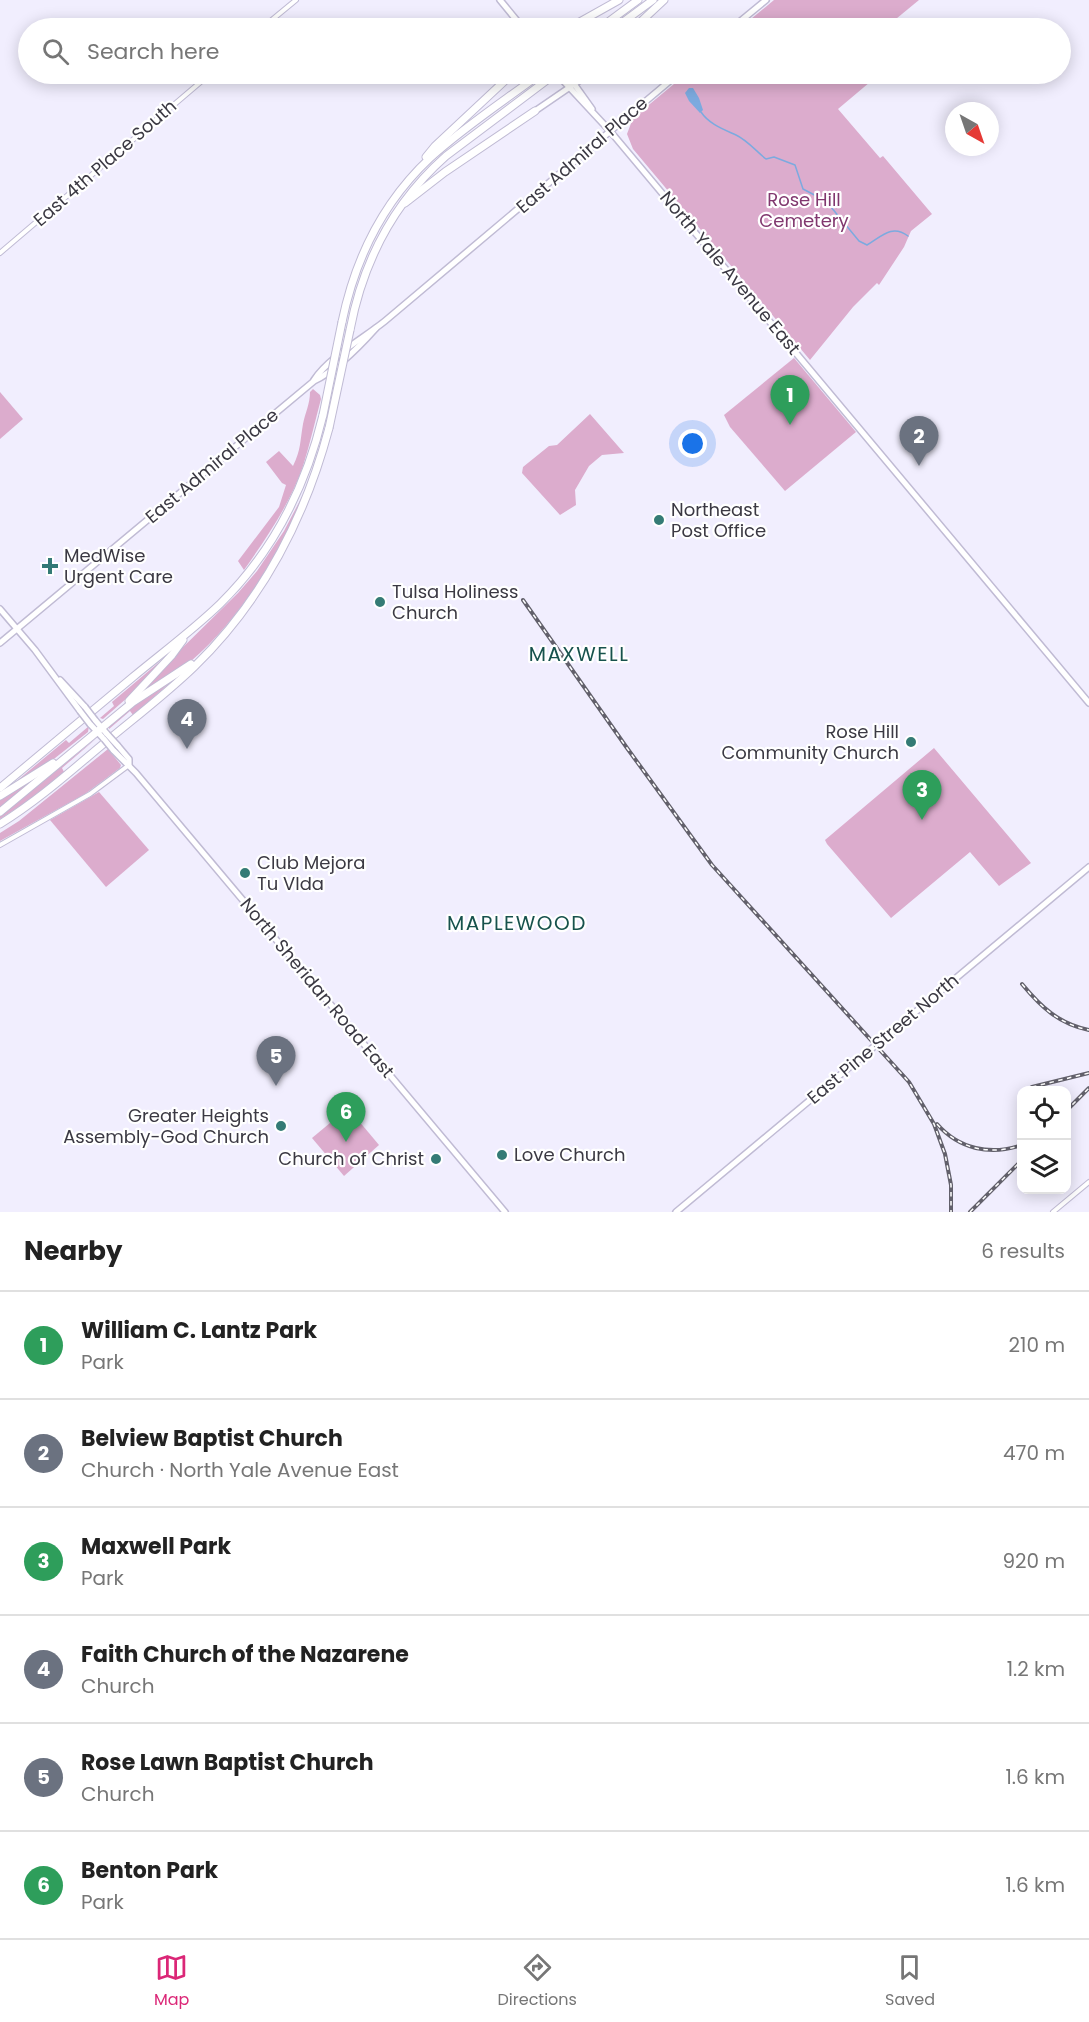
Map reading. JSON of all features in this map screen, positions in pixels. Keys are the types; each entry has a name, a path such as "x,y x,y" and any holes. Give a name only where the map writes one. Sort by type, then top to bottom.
{"highway":[{"path":"587,18 619,0"},
{"path":"614,18 638,0"},
{"path":"629,18 653,0"},
{"path":"645,18 664,0"},
{"path":"0,788 190,630 238,585 264,551 276,534 303,478 323,415 342,322 356,270 370,239 382,217 435,146 501,84"},
{"path":"409,180 442,148 527,84"},
{"path":"0,824 42,795 183,677 218,642 249,603 284,548 312,484 329,428 357,296 369,261 384,229 421,180 446,156 543,84"},
{"path":"398,208 445,172 535,111"},
{"path":"0,796 45,768 99,729 139,691 172,655 190,630"},
{"path":"0,812 133,702 185,669 218,642"}],"main road":[{"path":"500,0 515,18"},
{"path":"744,18 766,0"},
{"path":"566,84 593,111"},
{"path":"535,111 575,84 593,111"},
{"name":"East Admiral Place","path":"0,643 314,381 318,373 351,345 376,328 666,84"},
{"name":"North Yale Avenue East","path":"593,111 1089,703"},
{"name":"North Sheridan Road East","path":"0,609 115,748 124,763 129,765 505,1212"},
{"name":"East Pine Street North","path":"676,1212 1089,867"}],"street":[{"path":"274,18 296,0"},
{"name":"East 4th Place South","path":"0,253 198,84"},
{"path":"0,845 90,794 129,765"},
{"path":"1053,1212 1089,1182"}],"green space":[{"path":"774,0 919,0 897,18 752,18"},
{"name":"Rose Hill Cemetery","path":"674,84 868,84 838,109 880,158 883,156 932,214 911,231 904,247 879,285 877,283 853,307 810,360 633,149 627,134 633,118"},
{"path":"794,358 856,432 785,491 730,427 724,415"},
{"path":"313,389 321,399 298,480 277,520 244,570 238,561 279,507 286,485 266,462 279,451 293,466 299,450 310,392"},
{"path":"0,392 23,419 0,439"},
{"path":"590,414 624,453 602,455 589,466 575,490 576,505 560,515 522,473 523,467 549,446 557,445"},
{"path":"307,487 285,536 259,582 227,624 184,667 135,697 257,571 284,531"},
{"path":"164,658 136,690 103,719 100,718 114,706 112,702"},
{"path":"178,676 133,715 130,711 109,729 109,725 128,709"},
{"path":"89,726 88,732 45,766 7,789 66,740 69,743"},
{"path":"97,738 62,768 64,772 28,801 0,819 0,815"},
{"path":"934,748 1031,863 999,886 970,852 891,918 825,840"},
{"path":"108,749 121,765 120,768 85,794 0,841 0,833 19,821"},
{"path":"46,770 0,810 0,798"},
{"path":"99,792 149,850 106,887 50,820"},
{"path":"348,1108 379,1145 344,1176 312,1138"}],"water":[{"path":"689,88 693,88 699,98 703,110 700,113 685,93"}],"waterway":[{"path":"701,112 712,123 744,140 766,159 774,157 795,165 803,189 826,201 859,241 867,245 892,231 908,236"}],"railway":[{"path":"523,600 712,865 909,1082 934,1124 945,1154 951,1185 951,1212"},
{"path":"1022,984 1051,1013 1069,1024 1089,1030"},
{"path":"1036,1086 1089,1073"},
{"path":"1071,1106 1089,1088"},
{"path":"937,1124 946,1133 965,1145 987,1150 1017,1146"},
{"path":"970,1212 1017,1165"}],"place":[{"name":"William C. Lantz Park","path":"790,425"},
{"name":"Belview Baptist Church","path":"919,466"},
{"name":"Northeast Post Office","path":"659,520"},
{"name":"MedWise Urgent Care","path":"50,566"},
{"name":"Tulsa Holiness Church","path":"380,602"},
{"name":"Rose Hill Community Church","path":"911,742"},
{"name":"Faith Church of the Nazarene","path":"187,749"},
{"name":"Maxwell Park","path":"922,820"},
{"name":"Club Mejora Tu VIda","path":"245,873"},
{"name":"Rose Lawn Baptist Church","path":"276,1086"},
{"name":"Greater Heights Assembly-God Church","path":"281,1126"},
{"name":"Benton Park","path":"346,1142"},
{"name":"Love Church","path":"502,1155"},
{"name":"Church of Christ","path":"436,1159"}],"district":[{"name":"MAXWELL","path":"579,654"},
{"name":"MAPLEWOOD","path":"517,923"}]}
